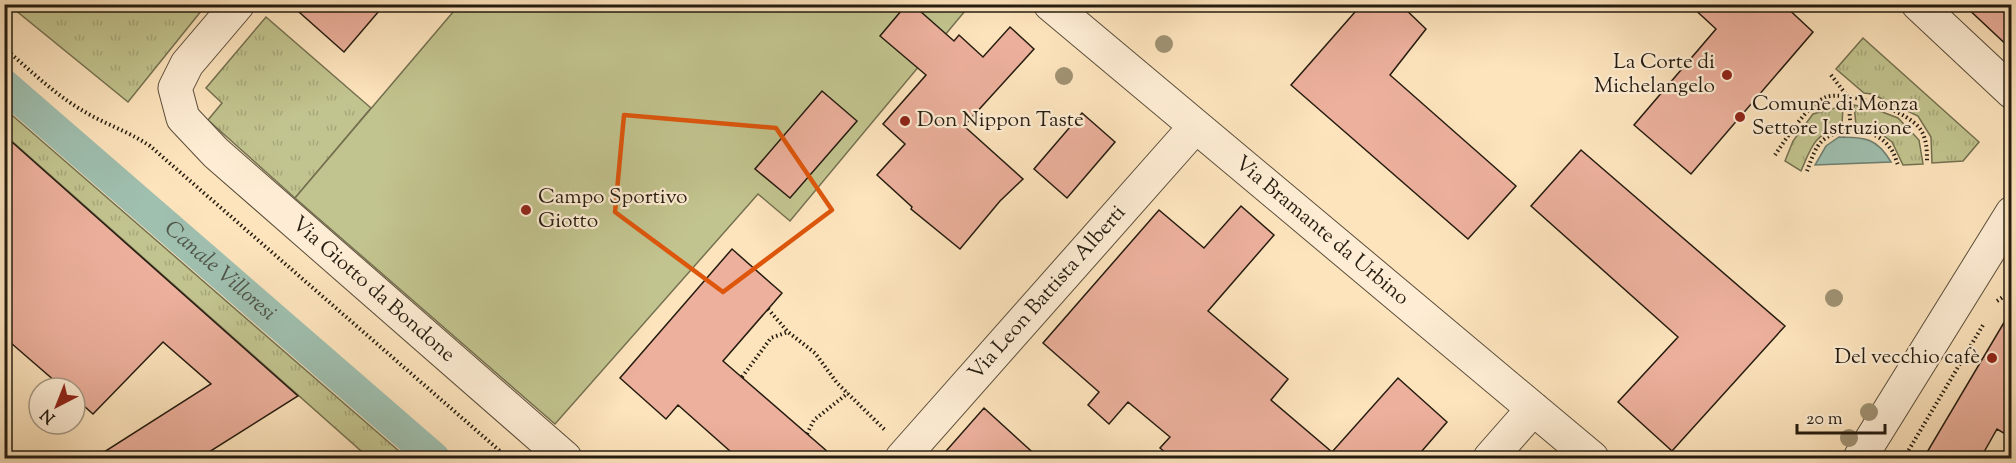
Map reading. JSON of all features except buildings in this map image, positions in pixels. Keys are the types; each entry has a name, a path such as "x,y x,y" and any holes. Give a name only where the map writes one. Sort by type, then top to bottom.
{"street":[{"name":"Via Giotto da Bondone","path":"238,4 187,64 175,88 183,118 216,153 565,459"},
{"name":"Via Bramante da Urbino","path":"1050,4 1592,459"},
{"path":"1918,4 2012,92"},
{"name":"Via Leon Battista Alberti","path":"902,459 1196,127"},
{"path":"1860,459 2012,213"},
{"path":"1490,459 1533,409"}],"path":[{"path":"4,48 63,98 82,111 150,146 508,459"},
{"path":"1831,75 1848,97 1851,130"},
{"path":"1775,155 1813,107 1827,97 1848,97 1887,106 1909,119 1922,130 1927,163"},
{"path":"1807,171 1821,142 1832,133 1851,130 1870,133 1881,139 1891,148 1898,165"},
{"path":"1998,299 2012,291"},
{"path":"768,309 788,332 815,353 837,383 885,431"},
{"path":"742,378 771,338 788,332"},
{"path":"1904,459 1979,332"},
{"path":"807,434 814,420 848,393"}],"highlighted area":[{"path":"624,115 776,128 832,210 723,292 615,212"}],"green space":[{"path":"9,5 206,5 128,102"},
{"name":"Campo Sportivo Giotto","path":"459,5 970,5 790,221 758,194 555,424 295,198"},
{"path":"266,17 371,108 295,198 208,120 222,103 206,88"},
{"path":"1863,38 1979,142 1963,161 1932,163 1931,137 1918,116 1872,94 1864,93 1836,69"},
{"path":"1854,105 1898,118 1919,140 1923,164 1903,165 1892,142 1871,126 1856,125"},
{"path":"1843,106 1842,125 1819,137 1801,171 1785,161 1793,141 1813,114"},
{"path":"5,109 407,458 369,458 5,135"}],"shaded area":[{"path":"1839,137 1870,140 1881,148 1891,162 1815,165 1826,146"}],"waterway":[{"name":"Canale Villoresi","path":"4,85 434,458"}],"place":[{"name":"La Corte di Michelangelo","path":"1727,75"},
{"name":"Comune di Monza Settore Istruzione","path":"1740,117"},
{"name":"Don Nippon Taste","path":"905,121"},
{"name":"Campo Sportivo Giotto","path":"526,210"},
{"name":"Del vecchio cafè","path":"1992,358"}]}
